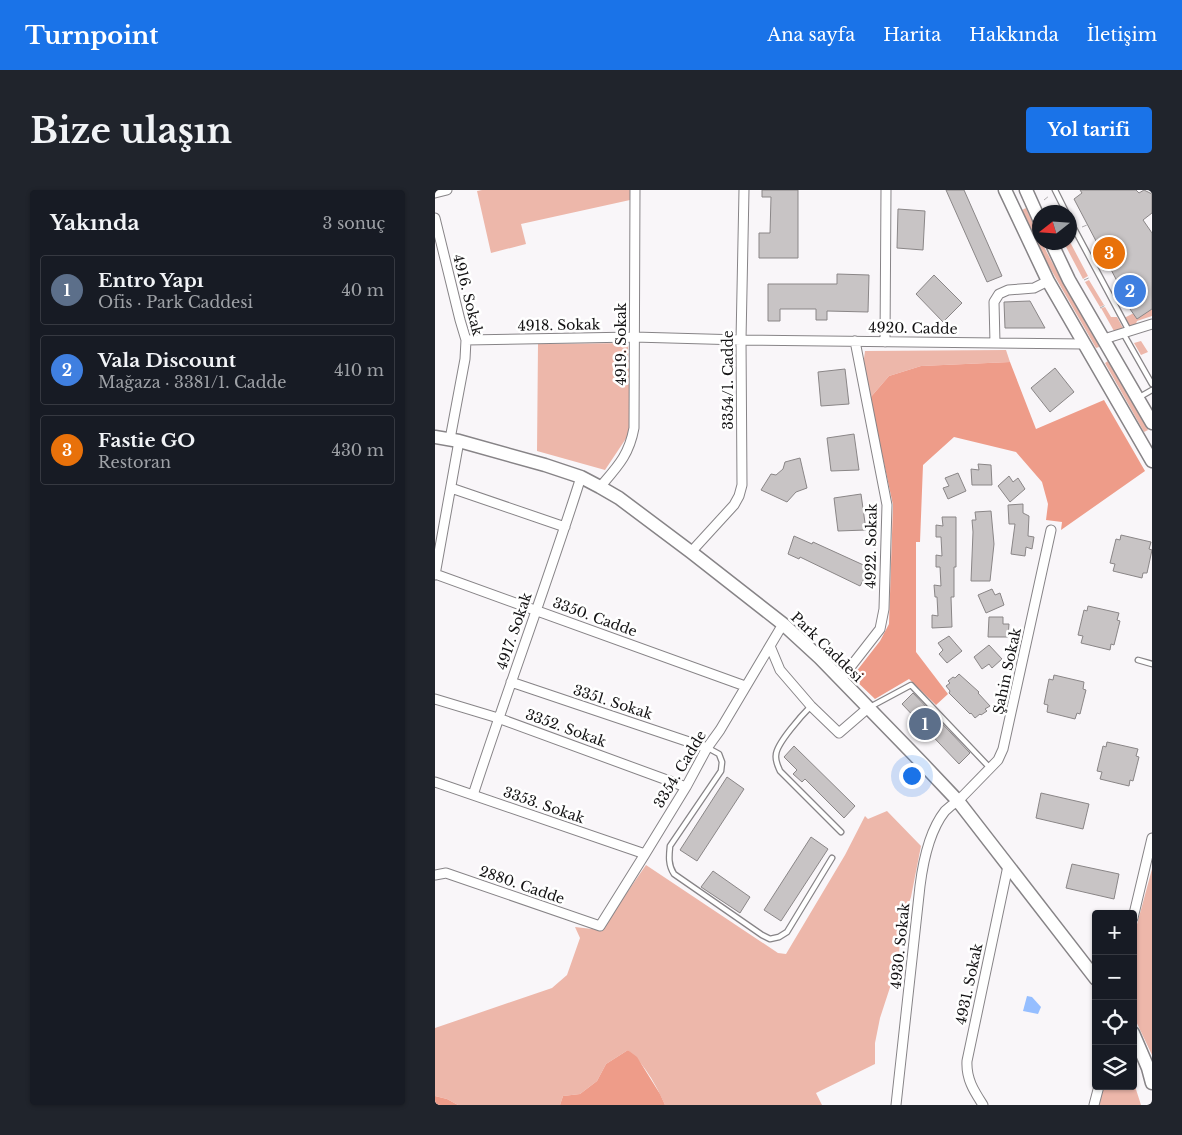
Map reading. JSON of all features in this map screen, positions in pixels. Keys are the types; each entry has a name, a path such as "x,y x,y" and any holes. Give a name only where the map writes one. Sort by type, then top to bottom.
{"street":[{"path":"435,192 447,190"},
{"name":"4919. Sokak","path":"600,487 629,450 634,428 635,190"},
{"name":"3354/1. Cadde","path":"691,552 734,505 740,491 742,474 741,340 744,190"},
{"path":"885,342 886,190"},
{"path":"1005,190 1048,281 1151,456"},
{"path":"1026,190 1033,205"},
{"name":"4916. Sokak","path":"435,218 466,340 451,488 435,574"},
{"path":"1055,250 1069,280 1152,423"},
{"path":"995,343 994,302 996,297 1008,290 1034,288 1048,281"},
{"path":"1104,339 1152,324"},
{"name":"4918. Sokak","path":"466,340 634,337 741,340"},
{"name":"4920. Cadde","path":"741,340 1084,344"},
{"name":"4922. Sokak","path":"841,679 877,635 882,623 884,609 886,494 855,342"},
{"name":"Park Caddesi","path":"435,437 455,440 545,465 581,477 600,487 619,498 783,624 820,658 942,783 1092,974"},
{"name":"4917. Sokak","path":"473,795 581,477"},
{"path":"451,488 565,527"},
{"name":"Şahin Sokak","path":"958,802 999,757 1005,744 1051,530"},
{"name":"3350. Cadde","path":"435,574 745,686"},
{"name":"3354. Cadde","path":"600,926 686,787 707,748 783,624"},
{"path":"770,646 780,670 811,706 839,733 869,708"},
{"name":"3351. Sokak","path":"511,682 707,748"},
{"name":"3352. Sokak","path":"435,699 498,718 686,787"},
{"name":"3353. Sokak","path":"435,782 645,854"},
{"name":"4930. Sokak","path":"896,1105 923,869 929,844 937,825 945,811 958,802"},
{"path":"1135,910 1152,838"},
{"name":"4931. Sokak","path":"983,1105 969,1080 967,1061 1008,866"},
{"path":"435,868 447,873"},
{"name":"2880. Cadde","path":"435,874 447,873 600,926"},
{"path":"1137,1043 1152,1082"},
{"path":"1094,1105 1098,1090"}],"lane":[{"path":"1055,190 1062,205"},
{"path":"1077,235 1152,384"},
{"path":"1138,398 1152,390"},
{"path":"1138,660 1152,664"},
{"path":"869,708 911,685 990,768"},
{"path":"811,706 779,744 775,754 776,763 780,771 841,832"},
{"path":"707,748 719,754 722,762 721,772 670,846 669,858 674,874 770,939 779,937 787,932 832,858"}],"path":[{"path":"1084,280 1095,275"},
{"path":"1100,308 1105,306"}],"shaded area":[{"path":"630,190 630,200 521,224 526,244 491,253 477,191"},
{"path":"1026,208 1032,221 1032,231 1022,210"},
{"path":"1041,250 1046,250 1099,347 1096,348"},
{"path":"1068,250 1074,250 1088,276 1083,279"},
{"path":"1089,280 1104,305 1100,307 1085,282"},
{"path":"1105,307 1111,317 1117,317 1123,328 1114,331 1101,308"},
{"path":"1152,309 1152,316 1137,321 1136,324 1129,327 1124,318 1134,313 1137,318"},
{"path":"1141,341 1148,352 1141,355 1134,343"},
{"path":"628,343 631,431 605,470 537,451 538,344"},
{"path":"1006,350 1010,362 921,366 889,376 870,398 863,366 865,351"},
{"path":"1108,361 1148,430 1144,432 1105,363"},
{"path":"1010,362 1036,429 1104,400 1145,471 1061,530 1062,522 1046,520 1048,504 1042,482 1016,452 954,437 923,465 920,542 916,542 916,652 948,694 936,705 909,679 875,699 852,677 880,641 889,624 893,505 870,398 889,376 921,366"},
{"path":"887,811 921,846 911,897 901,925 899,954 895,972 880,1018 875,1043 875,1064 816,1093 822,1105 665,1105 649,1075 628,1050 606,1064 597,1081 580,1094 563,1096 560,1105 458,1105 447,1099 435,1096 435,1028 552,988 567,975 580,938 575,927 601,930 646,865 778,953 786,954 845,855 865,816 868,819"},
{"path":"1152,869 1152,1055 1137,1023 1137,924"},
{"path":"628,1050 637,1057 665,1105 560,1105 563,1096 580,1094 597,1081 606,1064"},
{"path":"1101,1090 1136,1090 1141,1105 1097,1105"},
{"path":"435,1096 447,1099 458,1105 435,1105"}],"water":[{"path":"1027,996 1032,997 1041,1007 1038,1014 1023,1011"}],"building":[{"path":"762,190 798,190 798,258 759,258 759,233 770,233 771,197 762,197"},
{"path":"946,190 964,190 1002,276 987,282"},
{"path":"1080,190 1136,190 1139,193 1144,190 1152,194 1152,213 1143,220 1152,233 1152,309 1137,319 1130,309 1074,199 1082,193"},
{"path":"898,209 925,211 923,250 897,248"},
{"path":"837,274 869,275 868,312 827,311 827,320 816,320 816,309 780,309 780,321 768,321 768,284 837,284"},
{"path":"934,275 962,303 943,322 916,294"},
{"path":"1030,301 1045,328 1005,328 1004,302"},
{"path":"1055,368 1074,392 1050,412 1031,388"},
{"path":"845,369 849,404 821,406 818,372"},
{"path":"854,434 859,470 831,471 827,438"},
{"path":"800,458 807,488 796,492 787,502 761,490 771,474 776,475 783,469 785,462"},
{"path":"978,464 991,465 992,485 972,485 971,469 979,470"},
{"path":"958,473 966,491 948,499 943,488 949,486 945,478"},
{"path":"1009,476 1013,482 1018,478 1025,489 1010,502 998,486"},
{"path":"861,494 866,530 838,531 834,498"},
{"path":"1023,504 1023,513 1029,516 1028,536 1034,537 1032,549 1026,547 1025,556 1011,554 1015,524 1009,524 1008,505"},
{"path":"991,511 994,544 990,581 971,581 972,520 976,520 975,512"},
{"path":"942,517 956,517 956,567 954,567 954,597 951,597 952,627 932,628 932,615 938,616 934,585 941,586 940,567 936,567 936,555 942,556 941,537 936,537 936,525 943,526"},
{"path":"1121,535 1151,542 1149,549 1152,550 1147,573 1143,573 1142,578 1113,571 1115,564 1110,563 1116,539 1120,540"},
{"path":"794,536 812,544 813,542 870,568 860,586 800,557 799,559 788,554"},
{"path":"992,589 995,595 1000,593 1004,605 986,613 978,595"},
{"path":"1088,606 1119,613 1117,620 1120,621 1114,645 1111,644 1110,650 1081,643 1083,636 1078,635 1084,610 1087,611"},
{"path":"989,617 1003,617 1003,624 1009,624 1008,637 988,637"},
{"path":"949,636 962,651 947,663 939,654 943,650 938,643"},
{"path":"989,645 1002,659 992,668 989,664 982,669 974,657"},
{"path":"959,674 979,692 990,706 985,709 987,711 975,718 949,693 950,691 946,686 950,683 948,681"},
{"path":"1054,675 1084,682 1083,689 1086,690 1080,714 1077,713 1075,719 1047,712 1048,705 1044,704 1049,679 1053,680"},
{"path":"913,693 970,753 959,764 902,704"},
{"path":"1107,742 1138,749 1136,756 1139,757 1133,781 1130,780 1129,786 1100,779 1102,772 1097,771 1103,746 1106,747"},
{"path":"794,746 855,806 844,818 805,779 802,782 793,774 797,770 784,757"},
{"path":"727,777 744,789 697,861 680,850"},
{"path":"1041,793 1089,804 1083,829 1036,818"},
{"path":"811,837 828,849 781,921 764,910"},
{"path":"1072,864 1119,874 1114,899 1066,888"},
{"path":"713,871 750,897 740,913 701,887"}],"place":[{"name":"Fastie GO","path":"1109,253"},
{"name":"Vala Discount","path":"1130,291"},
{"name":"Entro Yapı","path":"925,724"}]}
